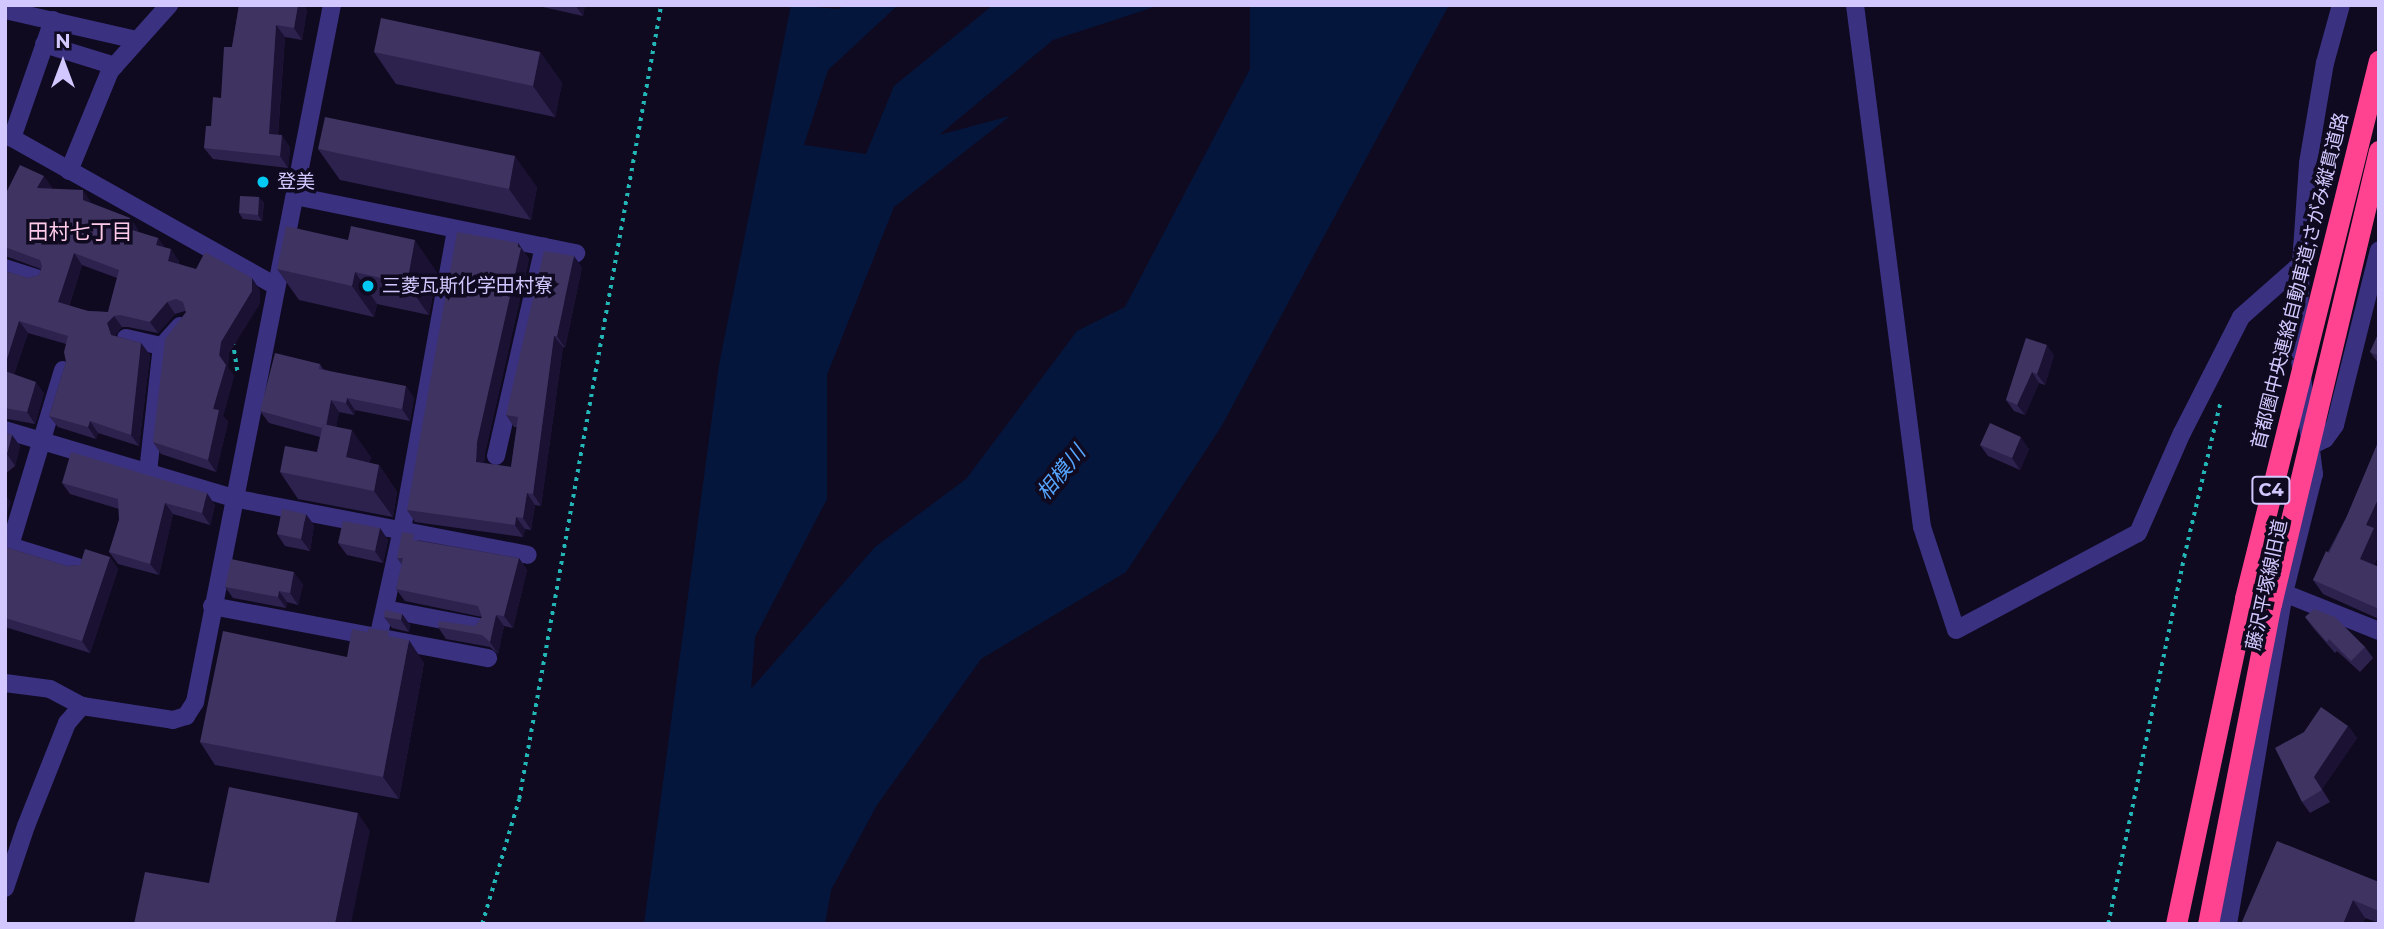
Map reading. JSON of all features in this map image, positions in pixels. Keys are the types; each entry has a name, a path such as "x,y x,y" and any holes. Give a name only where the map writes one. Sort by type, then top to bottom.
{"highway":[{"name":"首都圏中央連絡自動車道;さがみ縦貫道路","path":"2176,924 2245,598 2379,60"},
{"name":"C4","path":"2208,924 2271,604 2379,151"}],"street":[{"path":"69,171 115,66 169,5"},
{"path":"5,683 50,689 82,706 173,720 186,716 195,702 332,5"},
{"path":"1855,5 1922,527 1956,629 2138,533 2182,433 2241,317 2301,264"},
{"name":"藤沢平塚線旧道","path":"2228,924 2284,593 2314,474 2298,344 2301,264 2308,163 2325,63 2341,5"},
{"path":"5,10 137,40"},
{"path":"53,20 9,136 276,286"},
{"path":"44,44 115,66"},
{"path":"295,197 576,253"},
{"path":"378,639 402,530 456,230"},
{"path":"496,456 544,246"},
{"path":"2309,447 2325,439 2335,425 2376,275 2379,250"},
{"path":"5,268 39,279"},
{"path":"148,472 162,346 183,322"},
{"path":"126,338 162,346"},
{"path":"63,370 10,546 78,567"},
{"path":"5,430 233,498 528,555"},
{"path":"2284,593 2379,631"},
{"path":"212,606 488,658"},
{"path":"385,609 479,627"},
{"path":"5,888 26,826 67,723 82,706"}],"path":[{"path":"482,924 519,799 661,5"},
{"path":"231,332 238,386"},
{"path":"2108,924 2183,557 2222,397"}],"water":[{"name":"相模川","path":"791,5 839,9 844,5 898,5 828,70 804,145 866,154 894,86 993,5 1160,5 1053,40 939,135 1010,116 894,207 827,375 827,499 755,637 751,689 875,547 966,479 1077,331 1125,307 1250,69 1250,5 1449,5 1221,427 1126,572 981,659 877,805 831,890 825,924 644,924 719,365"}],"building":[{"path":"239,5 298,5 294,28 276,25 269,134 282,135 280,156 204,148 206,126 211,126 213,97 221,98 224,47 232,47"},
{"path":"381,18 540,52 533,86 374,52"},
{"path":"325,117 515,156 509,189 318,149"},
{"path":"20,165 44,176 37,188 83,190 83,200 130,218 126,228 158,238 156,245 171,249 168,261 196,269 205,252 252,278 252,291 221,342 219,355 226,365 213,409 219,410 208,460 153,442 165,339 186,312 183,302 176,299 167,302 150,322 120,315 114,316 107,323 111,335 141,343 131,435 90,421 88,427 49,416 66,362 64,352 68,336 19,321 5,365 5,271 28,278 39,275 42,266 40,260 5,247 5,195","holes":["74,253 119,270 108,312 88,311 58,302"]},
{"path":"240,196 259,197 258,215 239,213"},
{"path":"286,226 348,240 351,226 415,240 407,284 355,272 352,286 277,269"},
{"path":"457,232 518,243 521,248 477,442 476,462 511,467 518,417 506,415 544,251 574,256 557,336 554,336 533,494 527,493 523,518 516,517 515,525 407,510"},
{"path":"2379,332 2379,356 2370,352"},
{"path":"2026,338 2047,345 2037,374 2032,372 2017,405 2006,400"},
{"path":"275,353 320,364 319,369 406,386 402,409 347,398 346,403 331,400 326,425 323,424 322,428 260,411"},
{"path":"5,371 36,382 27,412 5,408"},
{"path":"1990,423 2021,437 2012,458 1980,445"},
{"path":"323,424 352,430 346,457 379,465 374,491 280,472 285,446 317,452"},
{"path":"5,432 12,435 5,455"},
{"path":"2379,440 2379,497 2366,525 2374,528 2360,559 2379,567 2379,609 2313,580 2326,551 2329,553 2347,516"},
{"path":"71,452 207,493 202,513 165,503 150,564 109,552 119,520 118,499 62,483"},
{"path":"282,509 306,514 301,539 277,534"},
{"path":"343,521 380,528 375,551 338,543"},
{"path":"402,532 414,534 413,540 519,558 504,616 496,615 490,642 482,635 438,627 439,621 475,626 482,617 478,606 396,589 403,558 397,558"},
{"path":"5,547 67,566 80,565 85,549 110,557 82,641 5,618"},
{"path":"231,559 294,572 290,593 279,591 278,597 225,587"},
{"path":"2314,609 2335,617 2365,647 2351,661 2329,639 2327,642 2305,617"},
{"path":"385,610 402,614 401,620 384,617"},
{"path":"368,628 389,631 388,636 409,640 383,777 200,742 223,631 347,657 352,629 368,632"},
{"path":"2321,707 2348,726 2314,777 2322,790 2302,802 2275,748 2304,732"},
{"path":"229,787 358,813 335,924 134,924 145,872 209,883"},
{"path":"2277,841 2379,882 2379,911 2353,900 2343,924 2241,924"}],"place":[{"name":"登美","path":"263,182"},
{"name":"三菱瓦斯化学田村寮","path":"368,286"}],"district":[{"name":"田村七丁目","path":"80,232"}]}
